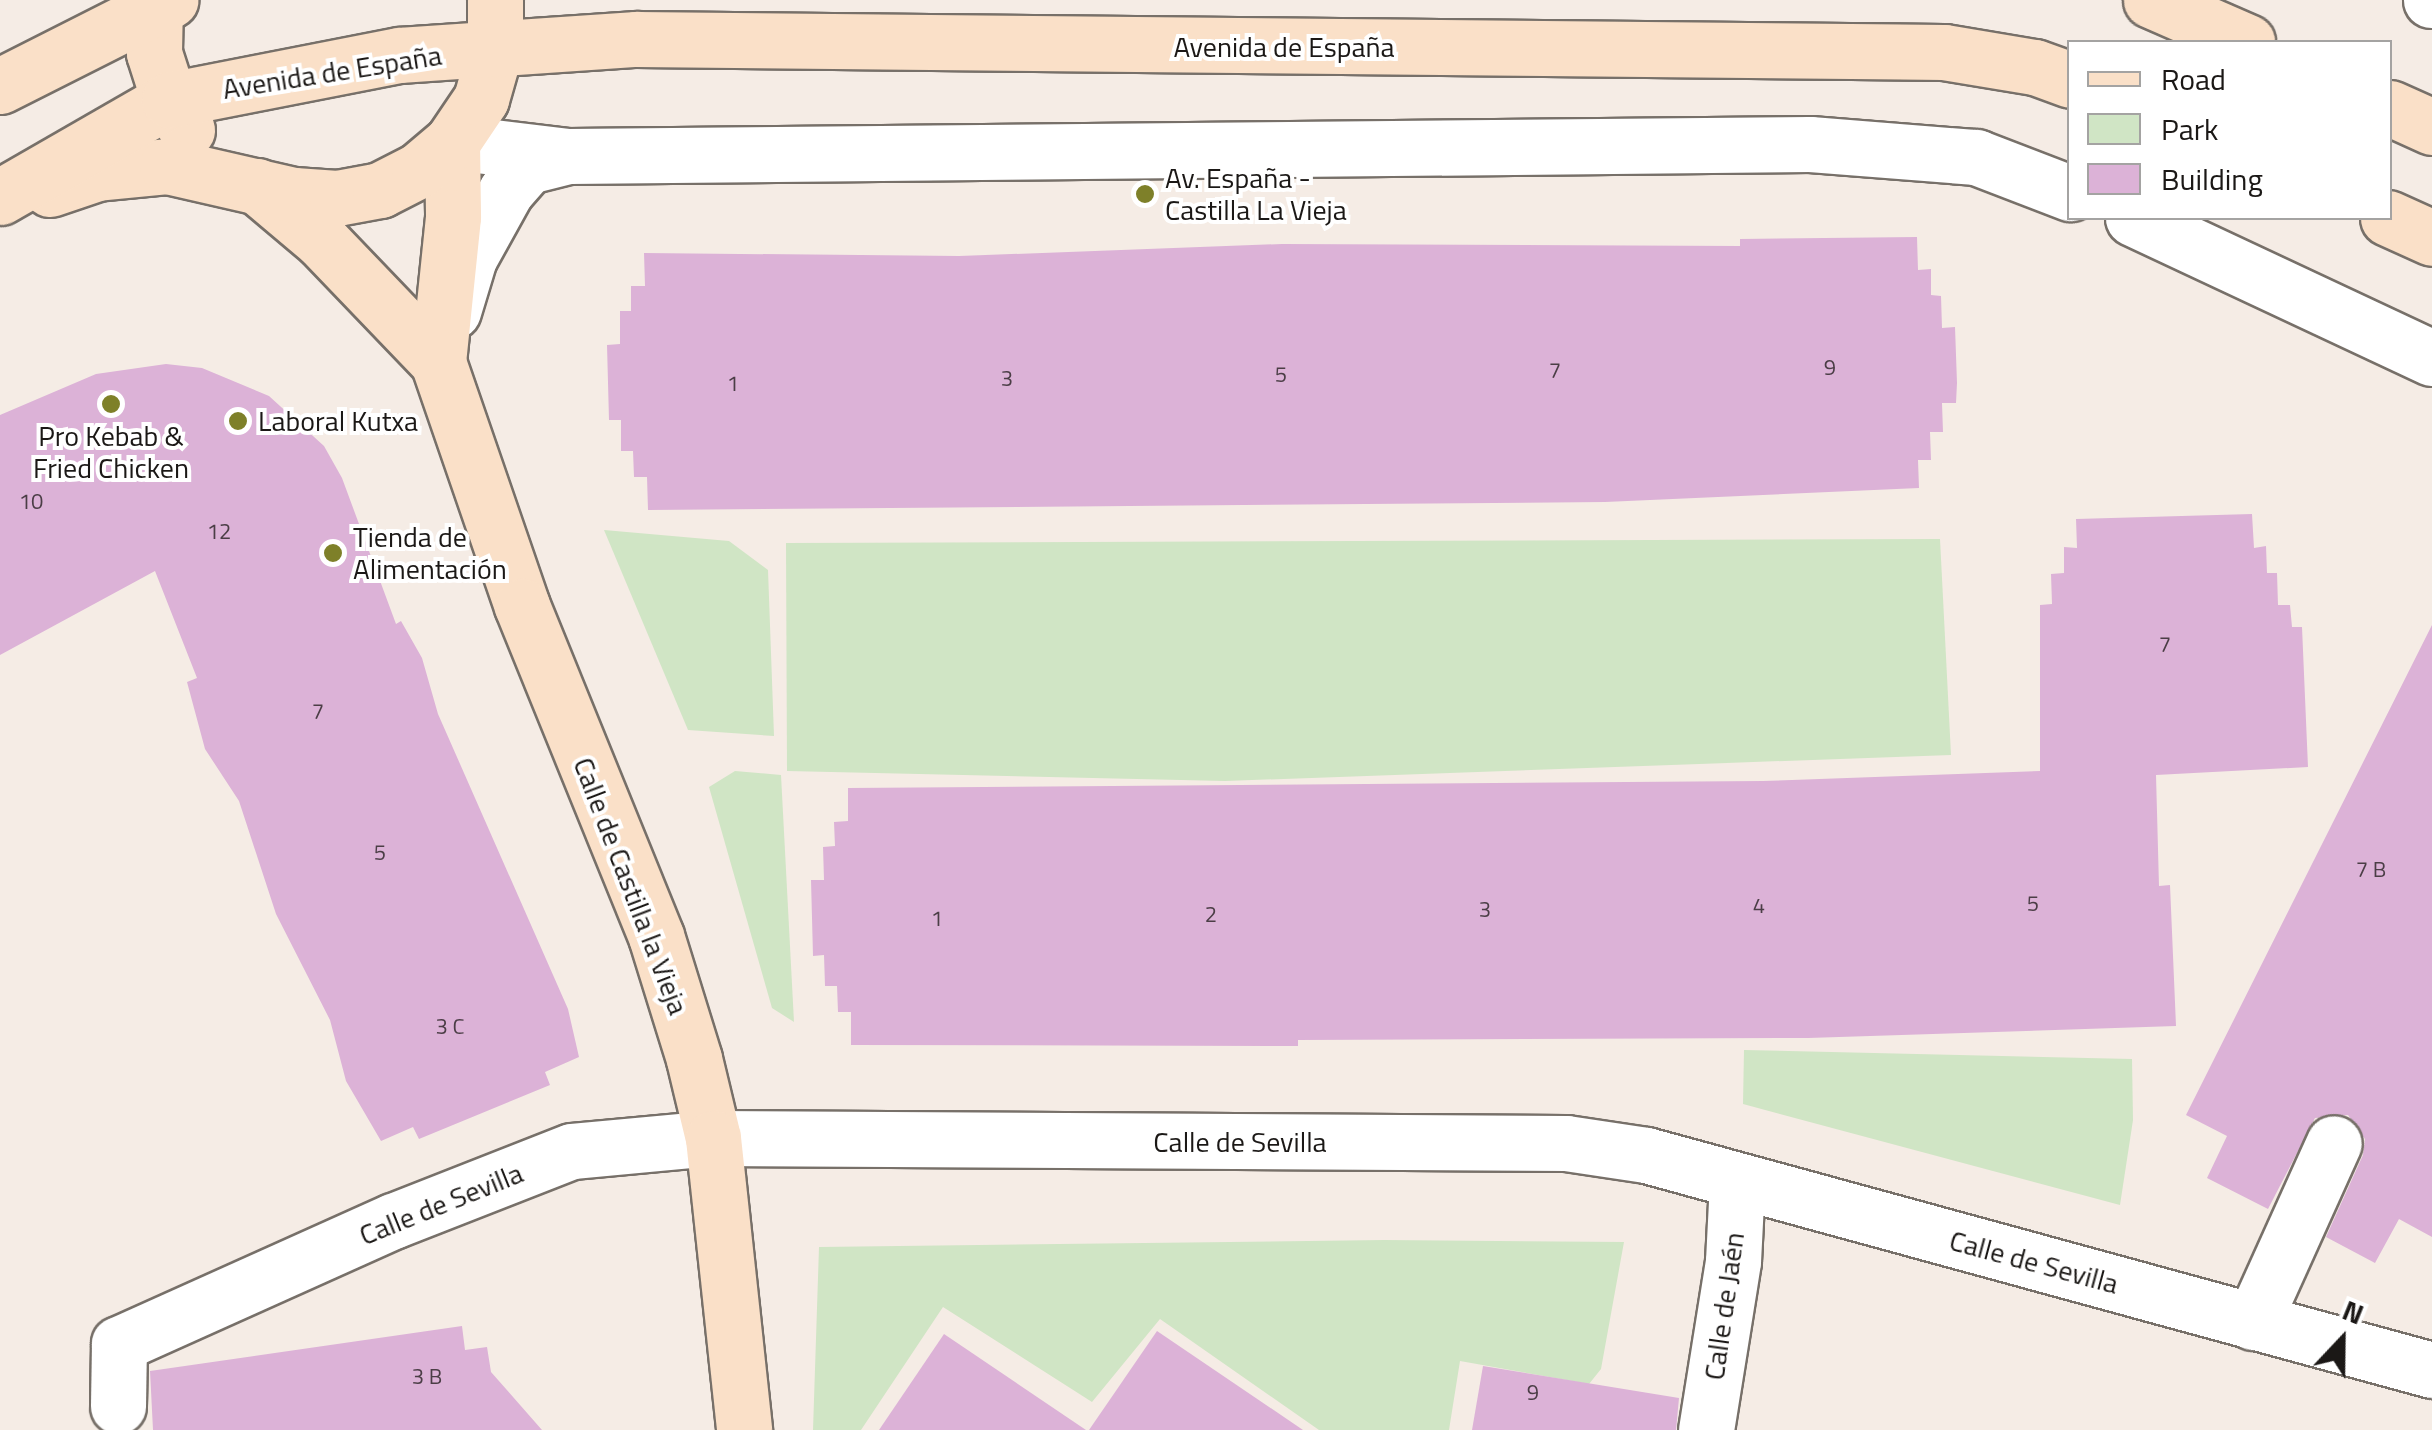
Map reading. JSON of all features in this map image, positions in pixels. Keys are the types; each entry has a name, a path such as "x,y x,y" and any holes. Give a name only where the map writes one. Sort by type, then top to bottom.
{"main road":[{"path":"2151,0 2242,40"},
{"path":"0,86 159,1"},
{"path":"159,1 154,52 169,100 190,134 252,182"},
{"path":"0,206 97,173 167,166 252,182 294,195 366,193 419,170 452,142 481,99 495,25"},
{"name":"Avenida de España","path":"0,197 169,100 400,55 495,25 636,39 1944,52 2035,67 2067,79"},
{"path":"2392,109 2432,127"},
{"name":"Calle de Castilla la Vieja","path":"438,362 454,217 452,142"},
{"name":"Calle de Castilla la Vieja","path":"252,182 322,241 438,362 522,606 656,936 713,1138 744,1430"},
{"path":"2392,220 2432,238"}],"street":[{"path":"452,142 568,156 1810,144 1976,158 2067,192"},
{"path":"438,362 469,258 506,191 528,166 568,156"},
{"path":"2137,220 2432,358"},
{"name":"Calle de Sevilla","path":"118,1406 119,1344 360,1236 572,1151 713,1138 1566,1143 1646,1154 2432,1370"},
{"path":"2254,1322 2334,1143"},
{"name":"Calle de Jaén","path":"1706,1430 1734,1261 1737,1182"}],"green space":[{"path":"604,530 729,541 768,570 774,736 688,730"},
{"path":"1940,539 1951,755 1225,781 787,771 786,543"},
{"path":"735,771 781,775 794,1022 772,1008 709,787"},
{"path":"1744,1050 2132,1059 2133,1120 2120,1205 1743,1104"},
{"path":"1384,1240 1624,1242 1601,1369 1589,1384 1460,1361 1449,1430 1319,1430 1160,1319 1092,1402 943,1307 861,1430 813,1430 819,1247"}],"building":[{"path":"1917,237 1918,270 1931,269 1931,295 1941,296 1942,328 1955,327 1957,383 1956,403 1942,403 1943,432 1930,432 1931,460 1918,460 1919,488 1605,502 648,510 647,477 634,477 633,451 621,451 621,420 609,420 607,345 620,344 620,311 631,311 631,286 645,286 644,253 959,256 1282,244 1740,246 1740,239"},
{"path":"166,364 202,368 269,396 324,446 342,478 396,624 401,621 422,658 438,714 568,1009 579,1057 545,1072 550,1085 419,1139 413,1127 381,1141 346,1081 330,1020 276,914 239,801 205,749 187,682 197,678 155,571 0,655 0,415 96,374"},
{"path":"2252,514 2254,548 2266,546 2267,573 2277,573 2278,605 2290,605 2292,627 2302,627 2308,767 2156,775 2159,886 2170,885 2176,1026 1808,1038 1298,1040 1298,1046 851,1045 851,1012 838,1012 837,986 825,986 824,955 813,956 811,880 824,880 823,847 835,846 834,822 848,821 848,788 1763,781 2040,771 2040,605 2052,604 2051,574 2064,573 2064,547 2077,548 2076,519"},
{"path":"2432,625 2432,1237 2399,1219 2375,1263 2326,1237 2363,1155 2365,1139 2348,1115 2315,1118 2268,1209 2207,1178 2227,1136 2186,1115"},
{"path":"462,1326 465,1350 487,1347 491,1372 542,1430 153,1430 150,1371"},
{"path":"1157,1331 1303,1430 1089,1430"},
{"path":"944,1334 1086,1430 879,1430"},
{"path":"1483,1366 1679,1398 1676,1430 1472,1430"}],"place":[{"name":"Av. España - Castilla La Vieja","path":"1145,194"},
{"name":"Pro Kebab & Fried Chicken","path":"111,404"},
{"name":"Laboral Kutxa","path":"238,421"},
{"name":"Tienda de Alimentación","path":"333,553"}]}
